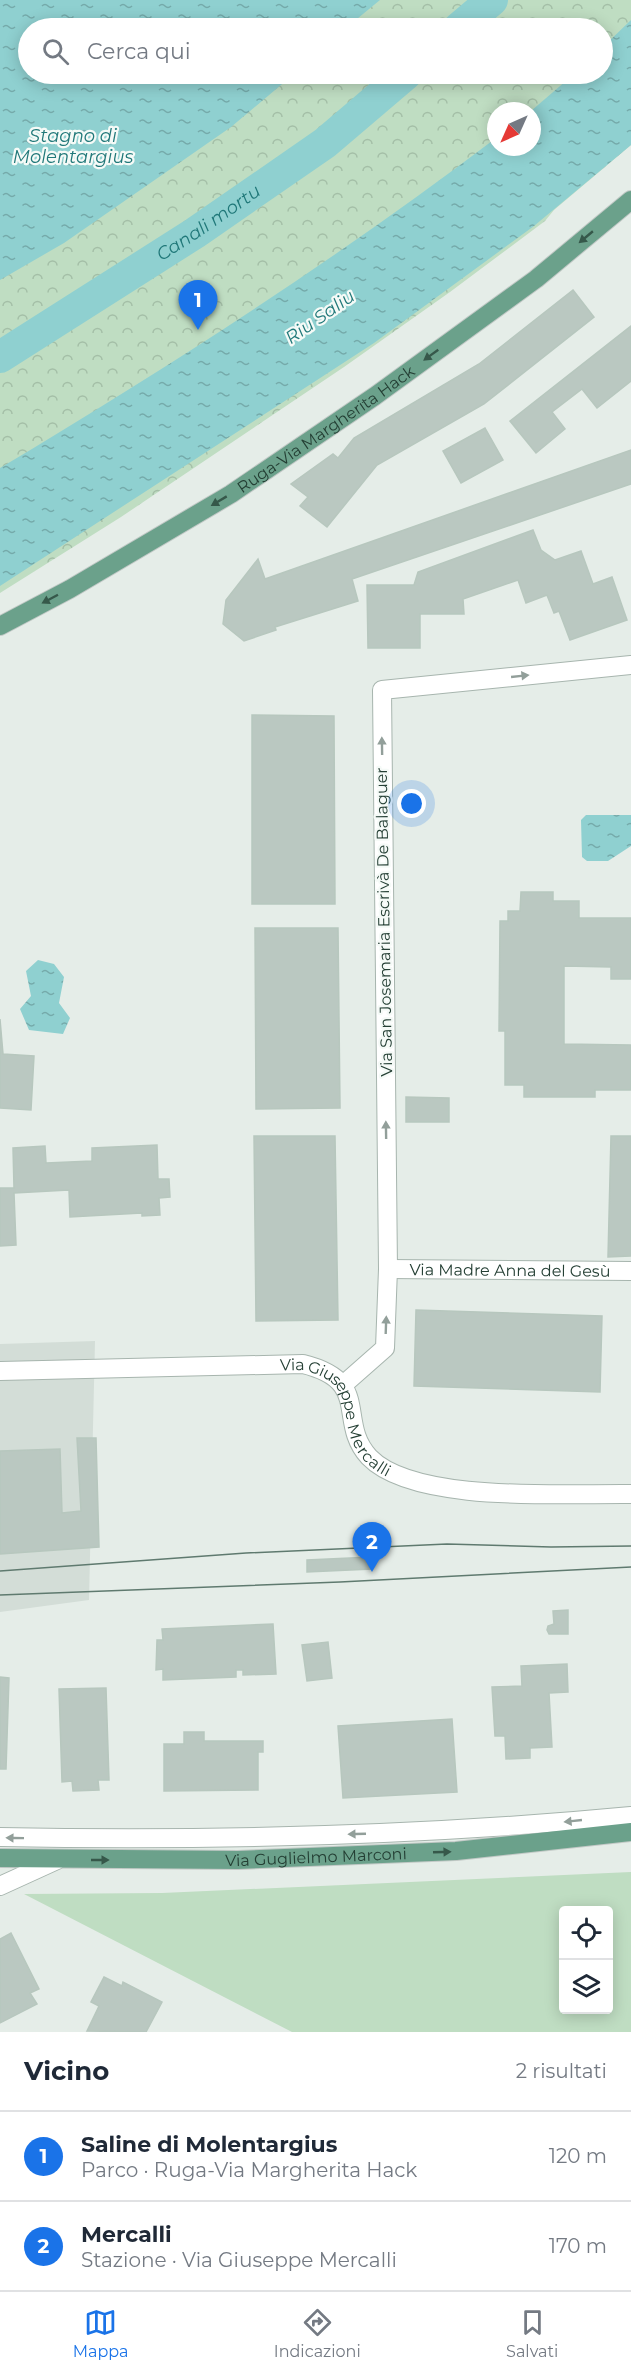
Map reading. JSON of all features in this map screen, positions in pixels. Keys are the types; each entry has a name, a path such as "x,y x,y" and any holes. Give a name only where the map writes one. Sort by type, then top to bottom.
{"main road":[{"name":"Ruga-Via Margherita Hack","path":"0,626 70,589 231,494 375,396 536,279 631,200"},
{"name":"Via Guglielmo Marconi","path":"0,1858 238,1860 456,1851 631,1832"}],"street":[{"name":"Via San Josemaria Escrivà De Balaguer","path":"343,1384 386,1348 388,1269 382,690 631,665"},
{"name":"Via Madre Anna del Gesù","path":"388,1269 631,1271"},
{"name":"Via Giuseppe Mercalli","path":"0,1371 303,1364 324,1369 343,1384 359,1442 368,1456 381,1467 410,1481 483,1492 631,1494"},
{"path":"0,1838 239,1838 511,1828 631,1816"},
{"path":"0,1886 57,1860"}],"shaded area":[{"path":"95,1341 89,1600 0,1612 0,1344"}],"green space":[{"path":"0,0 631,0 631,145 554,210 545,221 344,367 121,517 0,593"},
{"path":"631,1872 631,2032 292,2032 24,1894 162,1893"}],"water":[{"name":"Stagno di Molentargius","path":"0,0 380,0 358,18 18,18 18,84 282,84 231,127 64,243 0,280"},
{"name":"Riu Saliu","path":"631,20 631,145 534,226 374,343 0,586 0,468 253,310 376,226 487,145 487,156 541,156 541,102 562,84 613,84 613,37"},
{"path":"586,815 631,815 631,846 608,861 587,861 582,857 581,820"},
{"path":"38,960 54,964 64,977 59,1003 70,1018 63,1034 29,1030 20,1009 31,996 26,971"}],"building":[{"path":"573,290 594,317 484,404 377,465 327,527 300,506 308,497 291,484 333,454 338,458 354,438 479,364"},
{"path":"631,326 631,381 597,408 582,389 552,412 565,429 536,453 510,421"},
{"path":"485,428 503,460 461,483 443,451"},
{"path":"631,450 631,484 352,579 358,601 275,627 276,630 244,641 223,624 226,600 258,559 265,579"},
{"path":"533,530 541,550 555,560 581,551 593,584 612,577 627,620 570,640 559,611 554,613 547,595 526,603 518,580 463,599 464,614 420,614 420,648 368,648 367,585 414,585 418,572"},
{"path":"252,715 334,716 335,904 252,904"},
{"path":"521,892 553,892 553,901 579,901 579,918 631,918 631,979 611,979 611,967 564,966 564,1044 631,1045 631,1090 595,1090 595,1097 524,1097 524,1085 505,1085 505,1031 499,1031 500,921 508,921 508,911 520,911"},
{"path":"255,928 338,928 340,1108 256,1109"},
{"path":"0,1019 3,1054 34,1056 31,1110 0,1108"},
{"path":"406,1097 449,1098 449,1122 406,1122"},
{"path":"254,1136 335,1136 338,1320 256,1321"},
{"path":"611,1136 631,1136 631,1256 608,1257"},
{"path":"157,1145 158,1179 169,1179 170,1197 159,1198 160,1215 142,1216 142,1213 70,1217 69,1190 14,1193 16,1245 0,1246 0,1188 14,1188 13,1148 45,1146 46,1163 92,1161 92,1148"},
{"path":"416,1310 602,1316 600,1392 414,1386"},
{"path":"77,1438 96,1438 99,1547 0,1554 0,1451 60,1449 62,1513 81,1511"},
{"path":"371,1557 372,1569 307,1572 307,1560"},
{"path":"568,1610 568,1634 549,1634 548,1626 554,1624 553,1611"},
{"path":"273,1624 276,1674 243,1675 243,1670 236,1670 236,1677 163,1680 163,1669 156,1670 157,1640 163,1640 162,1629"},
{"path":"328,1642 332,1678 307,1681 302,1645"},
{"path":"567,1664 568,1692 549,1693 552,1747 530,1748 530,1758 506,1759 505,1736 495,1736 492,1687 522,1686 521,1666"},
{"path":"0,1677 9,1678 6,1769 0,1769"},
{"path":"106,1688 109,1780 98,1780 99,1790 73,1791 72,1781 62,1782 59,1689"},
{"path":"452,1719 457,1792 343,1798 338,1726"},
{"path":"184,1732 204,1732 204,1741 263,1741 263,1752 258,1752 258,1790 164,1791 164,1744 184,1744"},
{"path":"11,1933 39,1989 30,1993 37,2004 0,2023 0,1939"},
{"path":"104,1977 122,1986 123,1982 162,2002 146,2032 87,2031 99,2006 91,2002"}],"waterway":[{"name":"Canali mortu","path":"471,18 492,0"},
{"name":"Canali mortu","path":"0,357 195,233 325,143 394,84"}],"tram line":[{"path":"0,1571 246,1553 447,1544 551,1547 631,1546"},
{"path":"0,1595 340,1582 631,1567"}],"place":[{"name":"Saline di Molentargius","path":"198,330"},
{"name":"Mercalli","path":"372,1572"}]}
